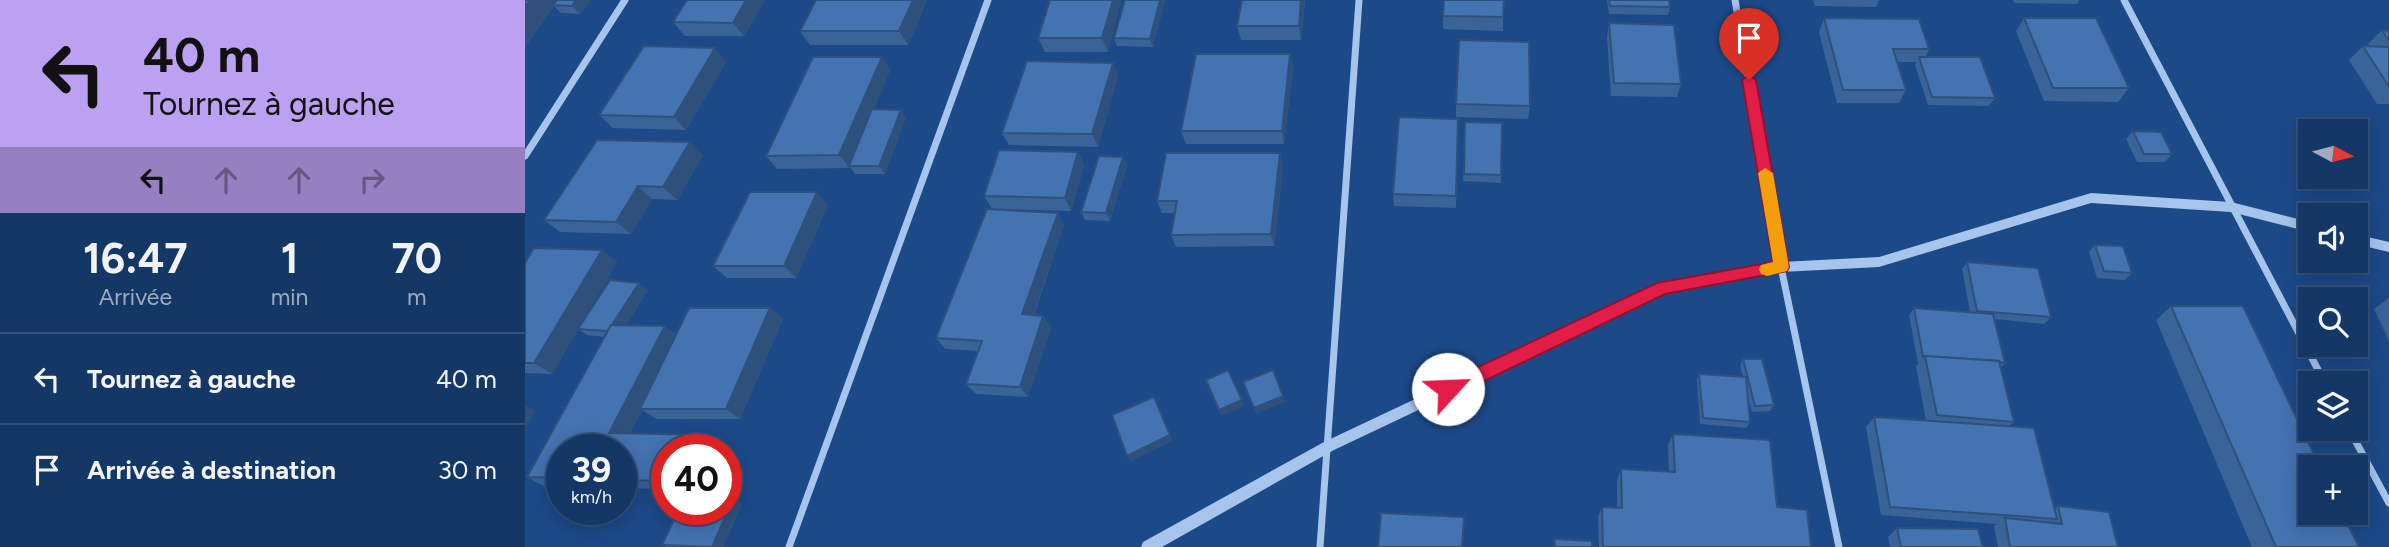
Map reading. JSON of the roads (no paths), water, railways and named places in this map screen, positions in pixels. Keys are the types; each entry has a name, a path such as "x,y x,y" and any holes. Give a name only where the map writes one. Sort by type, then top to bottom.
{"street":[{"path":"525,156 625,0"},
{"path":"789,547 988,0"},
{"path":"1320,547 1359,0"},
{"path":"1735,0 1781,267 1839,547"},
{"path":"2124,0 2319,371"},
{"path":"1149,547 1329,446 1663,288 1781,267 1879,262 2091,198 2231,207 2298,224"},
{"path":"2368,242 2389,247"},
{"path":"2355,441 2389,503"}]}
